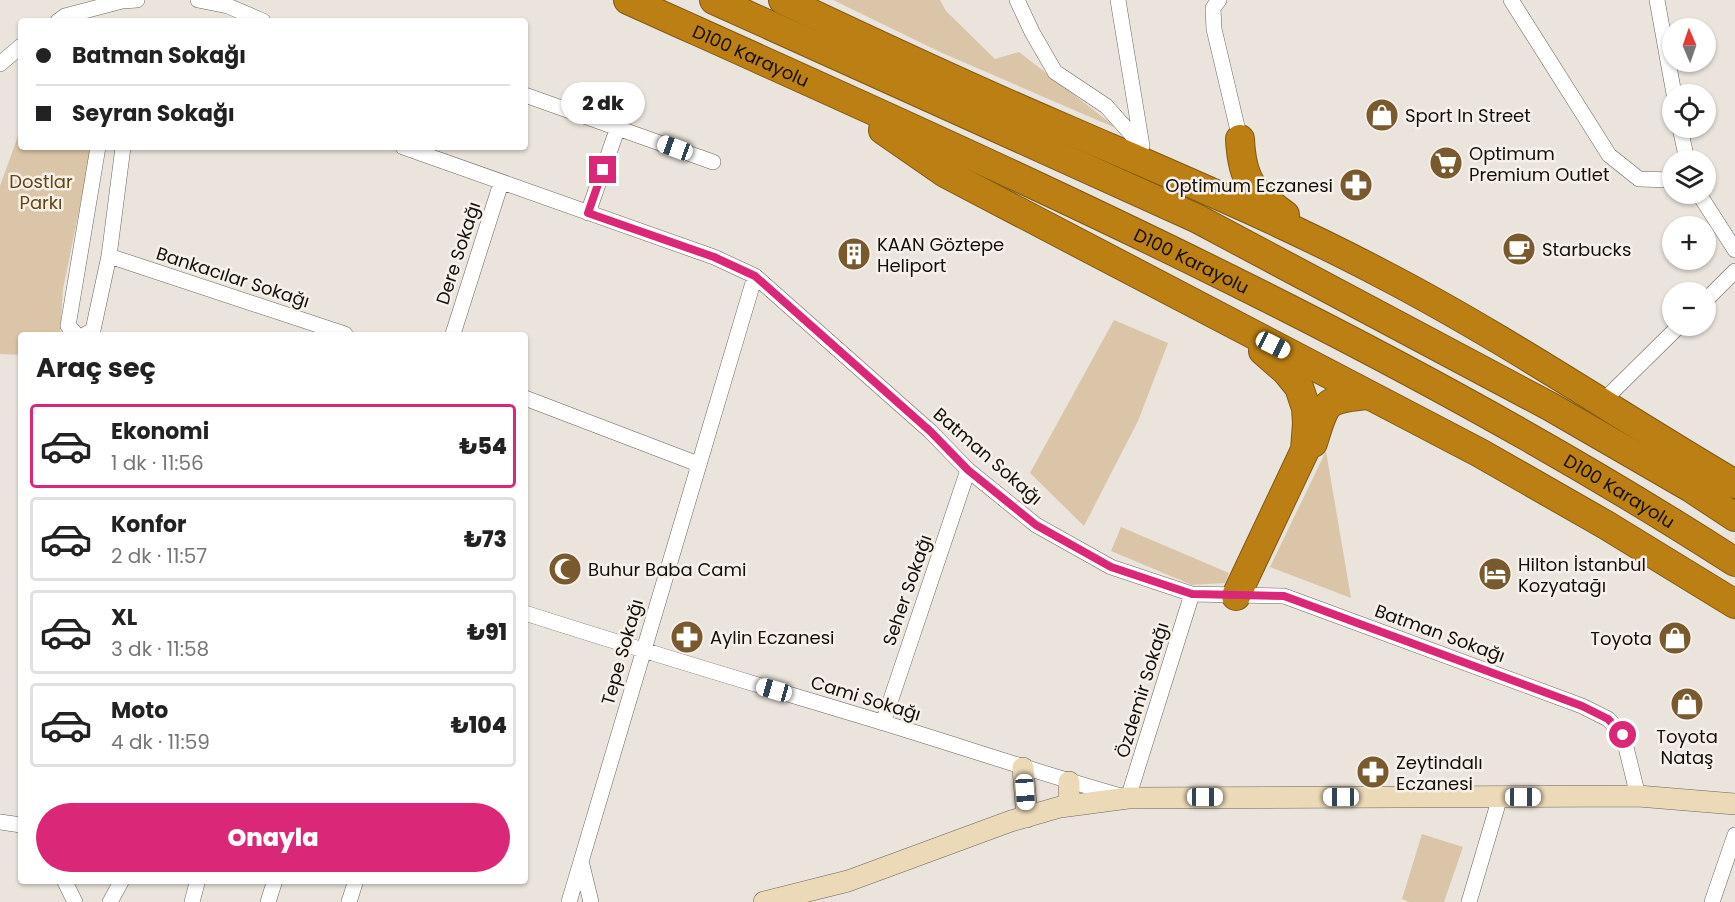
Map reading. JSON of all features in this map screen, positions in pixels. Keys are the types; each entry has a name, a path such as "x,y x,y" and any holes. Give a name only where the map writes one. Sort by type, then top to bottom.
{"highway":[{"name":"D100 Karayolu","path":"628,0 1076,203 1337,332 1591,474 1735,562"},
{"name":"D100 Karayolu","path":"714,0 1196,218 1551,407 1690,488 1735,517"},
{"path":"783,0 946,77 1197,185 1384,275 1602,402 1735,484"},
{"path":"822,87 945,173 1480,453 1606,525 1735,604"},
{"path":"1197,185 1216,183 1227,172 1240,139"},
{"path":"1240,139 1241,163 1246,178 1263,199 1340,253"},
{"path":"1226,199 1256,204 1263,199"},
{"path":"1235,326 1286,371 1299,387 1306,408 1307,423 1302,465"},
{"path":"1241,596 1302,465 1321,414 1331,401 1341,397 1368,395"}],"street":[{"path":"62,18 122,1 137,0"},
{"path":"198,0 228,6 256,18"},
{"path":"1017,0 1055,72 1106,106 1166,172"},
{"path":"1118,0 1141,145"},
{"path":"1511,0 1609,155 1639,179 1662,180"},
{"path":"1657,0 1672,84"},
{"path":"1214,3 1214,29 1240,139"},
{"path":"0,64 18,49"},
{"path":"528,96 713,162"},
{"path":"588,213 618,127"},
{"path":"74,332 68,326 97,150"},
{"path":"90,332 93,330 108,260 123,150"},
{"name":"Batman Sokağı","path":"411,150 714,257 755,276 930,431 968,470 1036,525 1111,567 1192,594 1284,596 1571,702 1608,719 1623,735 1638,796"},
{"name":"Dere Sokağı","path":"454,332 501,183"},
{"path":"1706,204 1735,249"},
{"name":"Bankacılar Sokağı","path":"79,259 108,260 339,332"},
{"path":"1716,290 1735,271"},
{"name":"Tepe Sokağı","path":"569,902 755,276"},
{"path":"1602,402 1669,336"},
{"path":"528,399 698,464"},
{"name":"Seher Sokağı","path":"883,723 968,470"},
{"name":"Özdemir Sokağı","path":"1128,798 1192,594"},
{"name":"Cami Sokağı","path":"528,614 1023,768 1128,798"},
{"path":"1023,768 1027,817"},
{"path":"1069,782 1070,806"},
{"path":"764,902 848,881 1027,817 1070,806 1128,798 1638,796 1735,804"},
{"path":"1469,902 1500,797"},
{"path":"0,822 18,825"},
{"path":"1712,902 1735,836"},
{"path":"581,861 591,902"},
{"path":"66,884 75,902"},
{"path":"110,902 120,884"},
{"path":"192,902 197,884"},
{"path":"268,902 274,884"},
{"path":"349,902 355,884"}],"green space":[{"path":"833,0 940,0 946,11 995,59 1019,52 1118,129 940,52"},
{"name":"Dostlar Parkı","path":"18,136 18,150 91,150 63,289 60,332 18,332 18,355 0,354 0,186"},
{"path":"1114,320 1168,343 1138,421 1084,526 1030,473"},
{"path":"1326,451 1351,598 1270,567"},
{"path":"1121,527 1229,573 1225,583 1192,585 1111,551"},
{"path":"1422,834 1463,847 1444,902 1409,902 1402,899"}],"place":[{"name":"Sport In Street","path":"1382,115"},
{"name":"Optimum Premium Outlet","path":"1446,163"},
{"name":"Optimum Eczanesi","path":"1356,185"},
{"name":"Starbucks","path":"1519,249"},
{"name":"KAAN Göztepe Heliport","path":"854,254"},
{"name":"Buhur Baba Cami","path":"565,569"},
{"name":"Hilton İstanbul Kozyatağı","path":"1495,574"},
{"name":"Aylin Eczanesi","path":"687,637"},
{"name":"Toyota","path":"1675,638"},
{"name":"Toyota Nataş","path":"1687,704"},
{"name":"Zeytindalı Eczanesi","path":"1373,772"}],"route":[{"path":"603,170 588,213 714,257 755,276 930,431 968,470 1036,525 1111,567 1192,594 1284,596 1582,706 1608,719 1623,735"}]}
